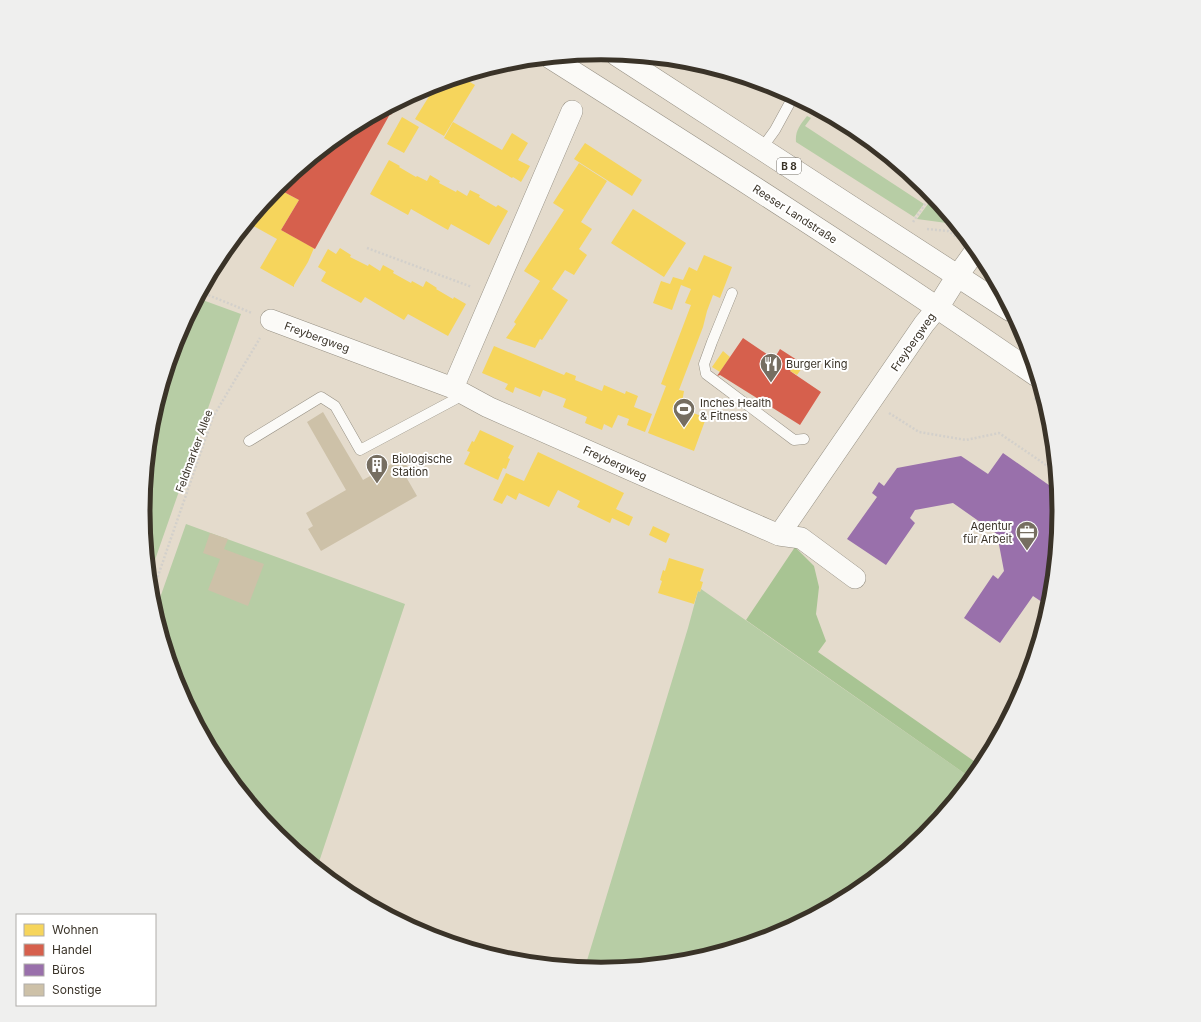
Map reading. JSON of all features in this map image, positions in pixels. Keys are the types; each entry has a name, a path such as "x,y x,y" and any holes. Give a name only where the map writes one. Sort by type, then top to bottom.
{"main road":[{"name":"B 8","path":"626,61 1001,304"},
{"name":"Reeser Landstraße","path":"558,62 938,307 1029,370"},
{"path":"938,307 958,276"}],"street":[{"path":"459,391 493,295 572,111"},
{"path":"958,276 972,256"},
{"name":"Freybergweg","path":"779,535 924,324 938,307"},
{"name":"Freybergweg","path":"271,320 459,391 488,407 779,535 801,538 855,578"}],"lane":[{"path":"762,148 775,130 790,102"},
{"path":"732,293 704,364 706,374 794,440 804,439"},
{"path":"249,442 321,397 335,406 360,450 459,391"}],"path":[{"path":"912,224 927,201"},
{"path":"367,248 493,295"},
{"path":"205,294 271,320"},
{"name":"Feldmarker Allee","path":"155,584 213,417 271,320"},
{"path":"871,402 919,432 966,440 999,433 1050,467"}],"green space":[{"path":"807,116 811,118 805,126 924,204 914,217 796,142 797,131"},
{"path":"929,202 947,223 917,219"},
{"path":"202,300 241,314 153,567 150,540 150,482 153,452 158,423 173,366 184,338"},
{"path":"186,524 405,604 319,863 282,830 261,808 226,762 210,736 196,710 173,656 159,602"},
{"path":"795,547 814,566 819,587 816,614 826,641 818,652 975,762 966,775 746,620"},
{"path":"701,589 966,775 940,808 898,850 851,886 826,902 800,915 773,928 717,947 659,958 630,961 587,962 698,591 700,592"}],"building: Wohnen":[{"path":"467,80 475,85 444,136 415,119 431,93"},
{"path":"402,117 419,127 404,153 387,144"},
{"path":"453,122 502,150 512,133 528,143 518,160 530,166 521,182 444,138"},
{"path":"585,143 642,180 632,196 574,159"},
{"path":"389,160 416,177 417,176 427,181 430,175 440,181 439,183 456,192 457,190 467,196 470,190 480,195 479,197 496,207 498,205 508,211 489,245 451,224 448,230 411,209 408,215 370,194"},
{"path":"579,163 607,181 581,222 592,229 579,249 587,255 574,275 565,270 552,289 568,300 542,340 540,339 535,348 506,338 516,324 514,322 540,281 524,271 564,210 553,203"},
{"path":"283,191 299,200 281,230 314,248 294,287 260,268 277,239 252,225"},
{"path":"633,209 686,243 664,277 611,243"},
{"path":"340,248 351,255 350,257 368,266 369,264 380,271 383,265 394,271 393,273 411,283 412,281 423,287 426,281 453,299 454,297 466,304 448,336 408,314 404,320 365,297 361,303 321,281 326,272 318,267 328,249 336,254"},
{"path":"704,255 732,267 720,298 713,295 703,327 679,390 684,391 681,408 706,418 694,451 648,433 666,386 661,384 691,305 685,303 691,289 681,285 672,310 653,303 661,281 670,284 673,277 683,280 689,267 697,271"},
{"path":"494,346 564,375 566,372 576,376 575,380 602,391 604,385 625,394 626,391 638,396 634,407 652,414 645,432 627,425 629,419 618,415 612,428 604,424 602,430 585,423 587,417 563,407 566,399 543,390 540,397 515,387 513,393 505,389 508,384 482,373"},
{"path":"723,351 730,357 720,372 712,367"},
{"path":"795,364 802,368 797,375 790,371"},
{"path":"480,430 514,446 508,458 510,459 506,469 503,468 498,480 464,464 470,452 467,451 472,441 474,442"},
{"path":"538,452 624,493 616,509 633,517 629,526 612,518 610,523 577,507 580,501 558,490 549,507 519,493 516,500 507,495 502,504 493,500 506,473 524,481"},
{"path":"653,526 670,534 666,543 649,535"},
{"path":"669,558 704,569 700,581 703,582 700,592 698,591 694,604 658,593 662,581 660,580 663,570 665,571"}],"building: Handel":[{"path":"393,111 315,249 281,230 299,200 283,191 326,153 375,120"},
{"name":"Burger King","path":"743,338 774,359 780,349 797,360 790,371 821,392 800,425 720,375 717,376"}],"building: Büros":[{"name":"Agentur für Arbeit","path":"1003,453 1051,487 1051,540 1048,570 1042,602 1033,596 1000,643 964,618 993,575 998,579 1004,571 997,534 953,503 915,510 910,518 915,523 886,565 847,539 877,497 872,493 879,482 884,486 897,468 961,456 988,474"}],"building: Sonstige":[{"name":"Biologische Station","path":"323,412 363,480 402,458 410,471 405,475 417,496 321,551 308,529 313,526 306,513 346,490 307,422"},
{"path":"210,533 228,539 224,549 264,564 248,606 208,590 220,559 203,553"}],"place":[{"name":"Burger King","path":"771,384"},
{"name":"Inches Health & Fitness","path":"684,428"},
{"name":"Biologische Station","path":"377,484"},
{"name":"Agentur für Arbeit","path":"1027,552"}]}
